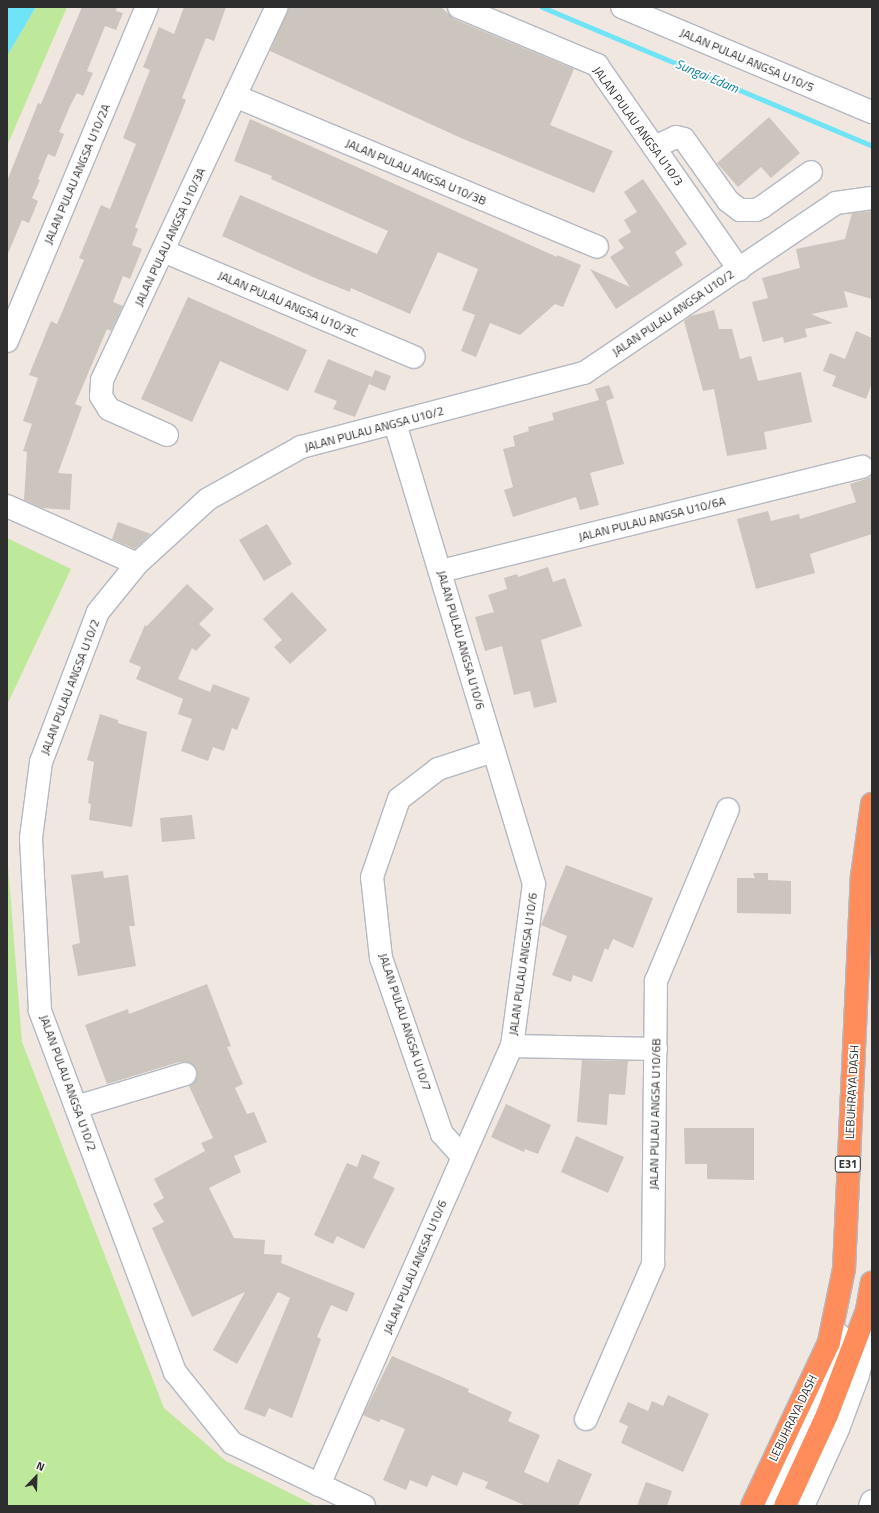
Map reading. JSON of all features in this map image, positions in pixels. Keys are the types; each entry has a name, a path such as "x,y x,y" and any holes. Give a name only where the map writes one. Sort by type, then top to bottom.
{"highway":[{"name":"LEBUHRAYA DASH","path":"752,1506 830,1342 844,1269 862,876 872,804"},
{"path":"785,1506 830,1408 867,1310 872,1282"}],"street":[{"name":"JALAN PULAU ANGSA U10/2A","path":"7,341 147,7"},
{"name":"JALAN PULAU ANGSA U10/3A","path":"167,435 109,409 101,396 102,380 277,7"},
{"name":"JALAN PULAU ANGSA U10/3","path":"459,7 597,65 739,269"},
{"name":"JALAN PULAU ANGSA U10/5","path":"622,7 872,112"},
{"name":"JALAN PULAU ANGSA U10/3B","path":"235,96 597,247"},
{"path":"654,147 676,137 684,139 728,201 740,210 756,210 762,207 811,172"},
{"name":"JALAN PULAU ANGSA U10/2","path":"364,1506 232,1443 175,1372 40,1010 31,838 41,762 95,619 98,612 137,564 208,499 301,447 395,424 584,373 836,203 872,198"},
{"name":"JALAN PULAU ANGSA U10/3C","path":"163,251 414,357"},
{"name":"JALAN PULAU ANGSA U10/6","path":"319,1485 386,1337 462,1156 512,1046 534,884 493,751 441,571 395,424"},
{"name":"JALAN PULAU ANGSA U10/6A","path":"441,571 862,467"},
{"path":"7,506 137,564"},
{"name":"JALAN PULAU ANGSA U10/7","path":"462,1156 442,1134 381,958 372,877 399,799 438,769 493,751"},
{"name":"JALAN PULAU ANGSA U10/6B","path":"586,1419 653,1264 656,981 728,809"},
{"path":"771,1506 820,1405 838,1340 850,1267 867,890 872,856"},
{"path":"512,1046 656,1049"},
{"path":"76,1107 185,1074"},
{"path":"802,1506 848,1402 858,1375 872,1318"},
{"path":"870,1506 872,1501"}],"green space":[{"path":"36,7 67,7 7,146 7,56"},
{"path":"7,538 71,569 7,705"},
{"path":"7,852 22,1042 164,1408 226,1461 316,1506 7,1506"}],"water":[{"path":"7,7 36,7 7,56"}],"building":[{"path":"82,7 117,7 116,11 123,13 116,30 105,26 87,71 93,73 83,96 77,93 70,106 59,132 64,134 55,157 48,154 38,179 40,180 32,198 38,201 29,223 22,220 7,256 7,181 38,103 41,104"},
{"path":"184,7 226,7 214,41 206,38 182,98 186,100 135,227 138,229 132,245 142,249 130,279 123,276 113,302 123,306 111,331 107,329 75,404 82,407 58,473 72,474 70,510 42,508 24,500 27,452 23,451 32,424 23,421 38,378 29,375 51,321 57,324 84,260 79,258 101,205 110,209 136,144 123,138 150,70 143,67 159,27 174,34"},
{"path":"289,7 441,7 454,19 574,69 550,125 613,151 594,193 461,138 270,51"},
{"path":"769,117 800,153 771,178 761,167 738,187 717,163"},
{"path":"250,119 557,257 557,255 581,265 563,307 555,304 520,335 490,323 476,357 461,351 475,315 462,310 478,269 438,252 410,314 351,288 350,292 315,278 222,236 240,195 377,254 388,231 271,179 272,176 234,161"},
{"path":"643,179 687,244 675,252 683,265 616,309 590,269 630,287 610,257 624,248 618,240 631,232 624,220 637,212 624,192"},
{"path":"872,211 872,299 844,291 848,307 811,314 833,323 805,329 807,337 784,343 783,337 763,342 752,302 768,298 762,278 800,268 796,249 845,239 852,213"},
{"path":"188,297 307,350 288,391 220,361 192,422 141,399"},
{"path":"714,310 719,329 732,329 740,359 751,356 758,381 801,372 812,422 764,432 767,449 727,456 714,389 703,391 684,321 691,316"},
{"path":"856,331 872,338 872,383 866,399 832,386 836,376 823,371 830,353 845,359"},
{"path":"328,359 372,377 355,417 333,409 337,401 314,392"},
{"path":"375,370 391,376 385,391 369,384"},
{"path":"609,385 614,398 606,401 624,464 590,473 599,505 580,510 576,497 513,517 504,490 513,487 503,449 515,446 513,436 529,431 528,427 554,420 552,413 599,400 595,389"},
{"path":"872,477 872,534 810,554 815,573 756,589 737,519 768,511 771,521 799,514 800,519 856,502 850,484"},
{"path":"118,522 151,534 135,549 112,539"},
{"path":"267,524 292,564 264,581 239,540"},
{"path":"548,567 553,582 565,578 582,626 541,640 557,702 534,708 530,691 514,695 502,646 485,651 475,617 494,612 488,595 507,589 504,578 517,574 518,577"},
{"path":"187,584 214,609 199,624 211,635 196,651 192,648 178,679 210,692 213,684 250,698 237,730 232,728 224,751 213,747 208,761 181,751 192,719 178,714 183,699 136,679 141,667 129,662 145,625 147,626"},
{"path":"292,592 327,630 290,664 274,647 282,640 263,619"},
{"path":"100,714 118,720 118,723 147,732 132,827 89,820 91,804 88,803 94,762 87,760"},
{"path":"192,815 195,839 162,842 160,818"},
{"path":"566,865 653,898 633,948 613,939 608,950 605,948 592,982 573,975 571,982 552,975 567,936 541,925"},
{"path":"103,871 104,878 128,875 135,926 129,926 136,966 78,976 72,945 80,943 71,875"},
{"path":"753,873 768,873 768,880 791,881 791,914 737,913 737,878 755,878"},
{"path":"207,984 231,1046 227,1047 243,1084 235,1088 247,1114 254,1112 267,1142 234,1156 241,1172 209,1188 234,1238 265,1240 264,1254 282,1255 281,1263 355,1293 347,1312 331,1305 317,1337 321,1339 292,1418 269,1408 265,1417 244,1409 290,1298 278,1292 237,1364 213,1350 245,1292 192,1317 152,1228 164,1222 153,1204 164,1198 154,1179 205,1151 201,1143 213,1138 189,1086 197,1077 197,1070 188,1062 179,1062 107,1084 85,1025 128,1009 129,1014"},
{"path":"582,1060 628,1061 625,1095 609,1094 607,1125 577,1122"},
{"path":"506,1104 551,1125 538,1154 525,1149 524,1152 491,1137"},
{"path":"684,1128 754,1128 754,1180 707,1179 707,1164 685,1164"},
{"path":"576,1136 624,1157 608,1193 561,1172"},
{"path":"362,1154 380,1162 373,1178 395,1188 364,1249 337,1236 333,1244 314,1235 347,1163 357,1167"},
{"path":"392,1356 469,1389 468,1392 512,1412 508,1421 540,1435 524,1472 548,1483 558,1459 592,1474 578,1506 526,1506 485,1488 488,1482 463,1472 457,1486 432,1475 427,1487 410,1480 406,1490 383,1480 405,1429 381,1419 379,1422 363,1415"},
{"path":"668,1395 709,1414 683,1472 621,1443 628,1426 619,1422 628,1402 648,1411 652,1401 663,1406"},
{"path":"646,1482 672,1491 667,1506 637,1506"}],"waterway":[{"name":"Sungai Edam","path":"542,7 872,146"}]}
